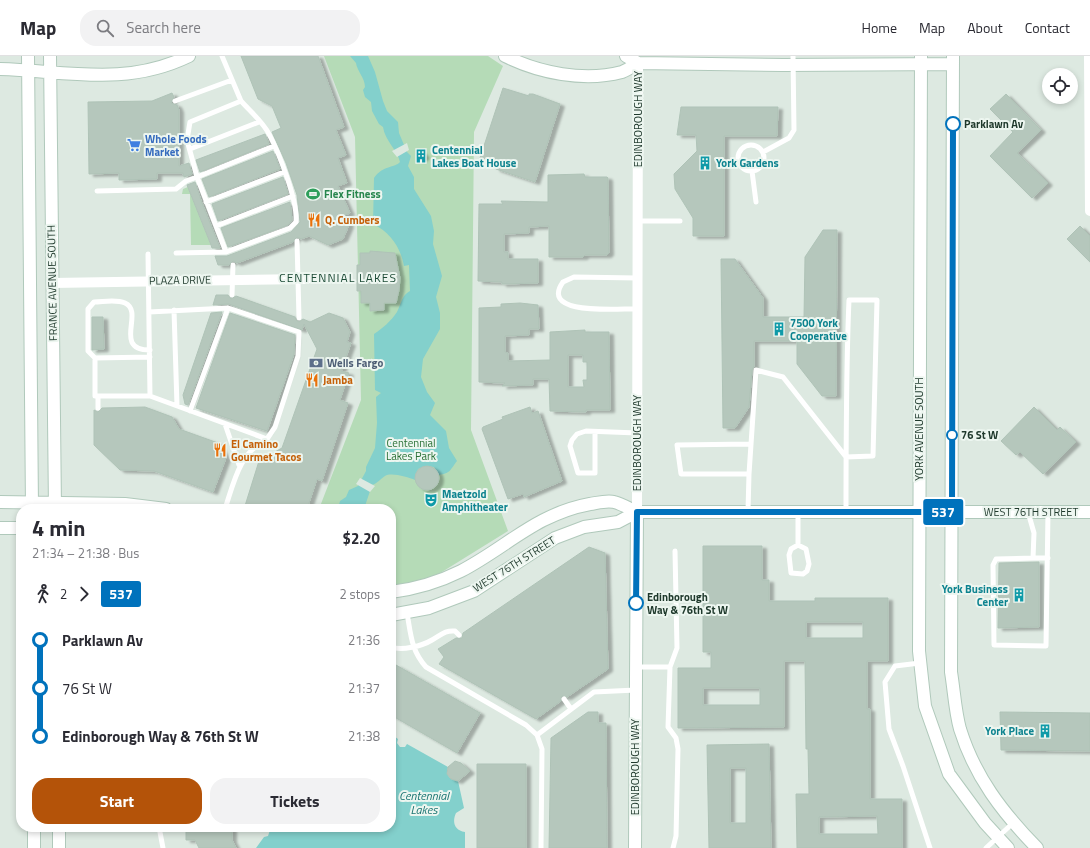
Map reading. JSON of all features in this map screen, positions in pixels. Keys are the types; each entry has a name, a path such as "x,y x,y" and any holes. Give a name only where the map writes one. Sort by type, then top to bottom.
{"street":[{"name":"FRANCE AVENUE SOUTH","path":"28,56 32,504"},
{"name":"FRANCE AVENUE SOUTH","path":"50,56 55,504"},
{"path":"0,70 28,70 74,75 136,73 152,70 189,56"},
{"path":"505,56 534,68 565,75 623,72 638,59"},
{"path":"626,56 638,59 953,60 951,672 960,728 980,778 1013,823 1037,848"},
{"path":"1089,56 1089,211"},
{"name":"EDINBOROUGH WAY","path":"635,848 638,59"},
{"name":"YORK AVENUE SOUTH","path":"921,60 919,512 920,663 925,706 949,774 985,823 1008,848"},
{"name":"PLAZA DRIVE","path":"52,283 308,279"},
{"path":"0,502 16,504"},
{"name":"WEST 76TH STREET","path":"396,591 412,589 445,579 470,566 527,528 563,510 594,503 614,502 637,512 1090,512"},
{"name":"WEST 76TH STREET","path":"396,614 440,605 474,591 547,543 564,534 584,527 618,522 637,512"},
{"path":"0,528 16,528"},
{"path":"34,832 34,848"},
{"path":"59,832 59,848"}],"lane":[{"path":"176,253 226,252 290,228 296,222 297,213 293,196 269,133 241,101 222,56"},
{"path":"763,152 789,138 794,130 793,60"},
{"path":"175,101 232,80"},
{"path":"226,252 206,202 188,140 190,122 241,101"},
{"path":"190,149 259,122"},
{"path":"752,145 756,146 763,152 763,164 752,171 741,166 738,158 741,150 752,145"},
{"path":"97,191 176,189 186,181 274,146"},
{"path":"752,171 756,202"},
{"path":"206,202 284,172"},
{"path":"216,226 293,196"},
{"path":"638,221 680,221"},
{"path":"297,241 299,318"},
{"path":"148,254 150,396"},
{"path":"232,295 233,265"},
{"path":"637,278 574,277 563,282 559,292 561,300 569,307 637,309"},
{"path":"846,457 873,456 877,300 848,300 845,411 846,512"},
{"path":"150,350 140,350 134,347 131,341 131,310 127,304 121,301 94,302 88,309 88,351 95,358 95,396 150,396 267,439"},
{"path":"149,312 228,308 299,332 298,356 275,427 267,439 256,444 239,465 227,504"},
{"path":"190,411 228,308"},
{"path":"174,310 177,406"},
{"path":"95,358 150,357"},
{"path":"748,512 756,370 783,376 846,457"},
{"path":"98,396 98,408"},
{"path":"225,424 239,465"},
{"path":"595,432 595,473 578,473 570,442 573,437 581,432 595,432 637,433"},
{"path":"749,474 682,474 678,445 751,444"},
{"path":"798,512 798,545"},
{"path":"1028,512 1034,533 1034,558"},
{"path":"1048,512 1048,558 1046,646 994,645 993,566 996,559 1048,558"},
{"path":"798,545 806,549 808,555 807,571 803,574 791,573 789,565 791,549 798,545"},
{"path":"673,848 676,836 678,749 676,738 668,727 670,667 677,648 675,551"},
{"path":"407,613 412,646 418,658 426,667 526,725 537,735 542,750 541,848"},
{"path":"396,648 432,641 448,630 455,631 459,635"},
{"path":"920,663 895,666 885,682 889,729 930,848"},
{"path":"636,667 670,667"},
{"path":"537,735 594,692 636,690"},
{"path":"564,699 571,709"},
{"path":"986,848 997,836 1013,823"},
{"path":"161,832 163,848"}],"green space":[{"name":"Centennial Lakes Park","path":"324,56 488,56 503,66 474,132 471,430 508,531 429,580 396,584 396,504 321,504 361,400 355,137"},
{"path":"188,187 211,245 191,245 190,194 182,194 183,189"}],"water":[{"name":"Centennial Lakes","path":"350,56 368,56 375,72 387,111 398,122 399,133 407,152 411,156 408,166 414,177 414,189 431,216 434,231 433,244 442,276 436,297 440,313 440,329 423,359 421,377 427,392 435,403 430,415 446,431 449,448 457,461 450,471 439,475 434,467 426,466 418,469 415,480 404,476 385,476 372,485 366,504 339,504 340,501 346,497 349,490 358,486 375,448 377,423 376,397 381,393 375,390 374,334 384,327 392,318 397,312 403,297 410,291 409,265 404,266 403,259 394,241 385,231 373,224 374,178 381,171 400,162 386,137 383,127 379,124 372,111 371,102 365,97 363,90 365,87 364,81 356,63"},
{"name":"Centennial Lakes","path":"396,738 398,739 397,743 400,747 405,747 407,744 448,767 447,774 450,778 458,781 464,808 456,813 454,822 458,829 465,832 465,848 256,848 264,837 268,836 269,832 396,832"}],"pier":[{"path":"407,143 409,150 397,157 392,151"},
{"path":"360,478 375,486 370,492 356,484"}],"building":[{"path":"241,56 318,56 344,127 336,130 346,155 338,158 347,183 338,186 350,213 345,215 349,225 343,239 328,245 309,236 301,239 297,237 293,242 237,263 233,261 229,265 218,265 215,256 227,256 291,232 300,222 297,195 286,163 272,132 281,128 272,106 258,99"},
{"path":"503,88 529,96 529,94 533,94 560,104 535,182 496,169 495,166 479,161"},
{"name":"Whole Foods Market","path":"172,93 174,97 171,103 177,105 179,110 179,166 189,163 192,174 184,177 183,173 157,173 157,179 119,180 119,173 89,174 88,102 152,101"},
{"path":"1006,94 1041,130 1017,153 1048,183 1032,198 990,156 1013,132 990,109"},
{"name":"York Gardens","path":"681,107 778,107 777,136 724,136 724,236 693,236 693,218 675,189 674,174 697,151 696,135 677,135"},
{"path":"265,134 269,144 200,172 196,160"},
{"path":"273,151 280,169 209,197 202,179"},
{"name":"Centennial Lakes Boat House","path":"421,151 425,156 420,160 417,158 416,153"},
{"path":"584,174 585,177 608,178 609,253 607,255 585,255 583,257 549,257 549,226 529,227 529,233 504,234 504,252 508,252 508,259 538,259 538,283 502,284 502,282 478,281 479,204 503,204 501,201 548,202 548,175"},
{"path":"283,177 288,194 218,221 212,204"},
{"path":"195,182 220,248 212,248 187,185"},
{"path":"290,202 292,220 288,225 228,247 221,228"},
{"path":"1080,226 1090,236 1090,262 1067,239"},
{"name":"7500 York Cooperative","path":"823,230 837,230 836,396 822,396 797,364 797,341 754,341 754,366 752,370 749,407 735,428 723,428 721,259 735,259 763,298 763,317 804,317 805,257"},
{"path":"370,251 395,253 400,278 399,290 396,303 384,303 384,310 370,311 370,303 361,303 361,291 357,291 357,265 360,265 360,253 370,253"},
{"path":"216,295 228,295 231,299 236,296 295,317 299,322 303,319 310,322 329,313 343,318 350,332 347,342 351,343 341,371 349,373 340,400 348,403 322,481 317,479 309,504 246,504 259,461 282,448 317,349 304,324 302,330 229,304 213,305"},
{"path":"520,303 538,305 539,329 529,329 529,335 505,336 505,352 508,353 508,361 550,360 550,332 585,330 585,332 609,332 610,410 586,410 586,412 550,411 549,379 533,379 533,385 502,386 505,383 479,382 479,308 501,307 501,304","holes":["568,355 583,355 583,362 587,362 587,380 583,380 584,387 568,387"]},
{"path":"222,312 188,405 185,404 183,395 211,313"},
{"path":"230,313 295,335 294,354 267,431 196,408"},
{"path":"92,317 103,317 104,349 92,350"},
{"path":"145,407 172,417 179,429 218,443 226,458 213,492 154,471 120,470 94,445 94,410 98,412 102,408"},
{"path":"530,407 532,413 538,411 562,481 524,497 523,494 508,499 482,429 483,427 503,419 502,417"},
{"path":"1034,407 1057,430 1060,427 1076,442 1043,474 1020,452 1016,455 1001,441"},
{"name":"Maetzold Amphitheater","path":"427,466 435,470 439,478 435,486 427,490 419,486 415,478 419,470"},
{"path":"703,546 762,546 762,580 769,580 769,601 815,601 815,598 888,598 888,661 867,661 867,709 870,709 870,799 902,799 902,848 797,848 796,794 809,794 808,749 806,749 805,661 784,661 784,727 678,728 678,668 711,668 711,652 703,652","holes":["806,622 863,622 863,638 806,638","703,688 760,688 760,705 703,705","877,816 878,834 819,834 819,817"]},
{"path":"589,547 605,553 608,669 567,697 562,696 561,701 536,719 439,664 444,657 438,649 456,638 462,638 463,633"},
{"name":"York Business Center","path":"1039,562 1039,627 998,628 999,563"},
{"path":"396,665 480,713 457,753 396,718"},
{"path":"588,712 598,712 598,723 606,723 607,848 549,848 551,738"},
{"name":"York Place","path":"1000,712 1090,713 1090,751 1001,750"},
{"path":"769,744 771,848 709,848 707,745","holes":["730,768 746,768 746,823 730,823"]},
{"path":"455,761 461,763 470,771 458,781 451,779 447,774 448,767"},
{"path":"477,764 526,764 526,848 477,848"},
{"path":"186,832 232,832 232,840 236,848 199,848 195,840 186,840"}],"bus line":[{"name":"537","path":"636,603 637,512 952,512 953,124"}],"place":[{"name":"Parklawn Av","path":"953,124"},
{"name":"Whole Foods Market","path":"134,145"},
{"name":"Centennial Lakes Boat House","path":"421,156"},
{"name":"York Gardens","path":"705,163"},
{"name":"Flex Fitness","path":"313,194"},
{"name":"Q. Cumbers","path":"314,220"},
{"name":"7500 York Cooperative","path":"779,329"},
{"name":"Wells Fargo","path":"316,363"},
{"name":"Jamba","path":"312,380"},
{"name":"76 St W","path":"952,435"},
{"name":"El Camino Gourmet Tacos","path":"220,450"},
{"name":"Maetzold Amphitheater","path":"431,500"},
{"name":"York Business Center","path":"1019,595"},
{"name":"Edinborough Way & 76th St W","path":"636,603"},
{"name":"York Place","path":"1045,731"}],"district":[{"name":"CENTENNIAL LAKES","path":"338,278"}]}
